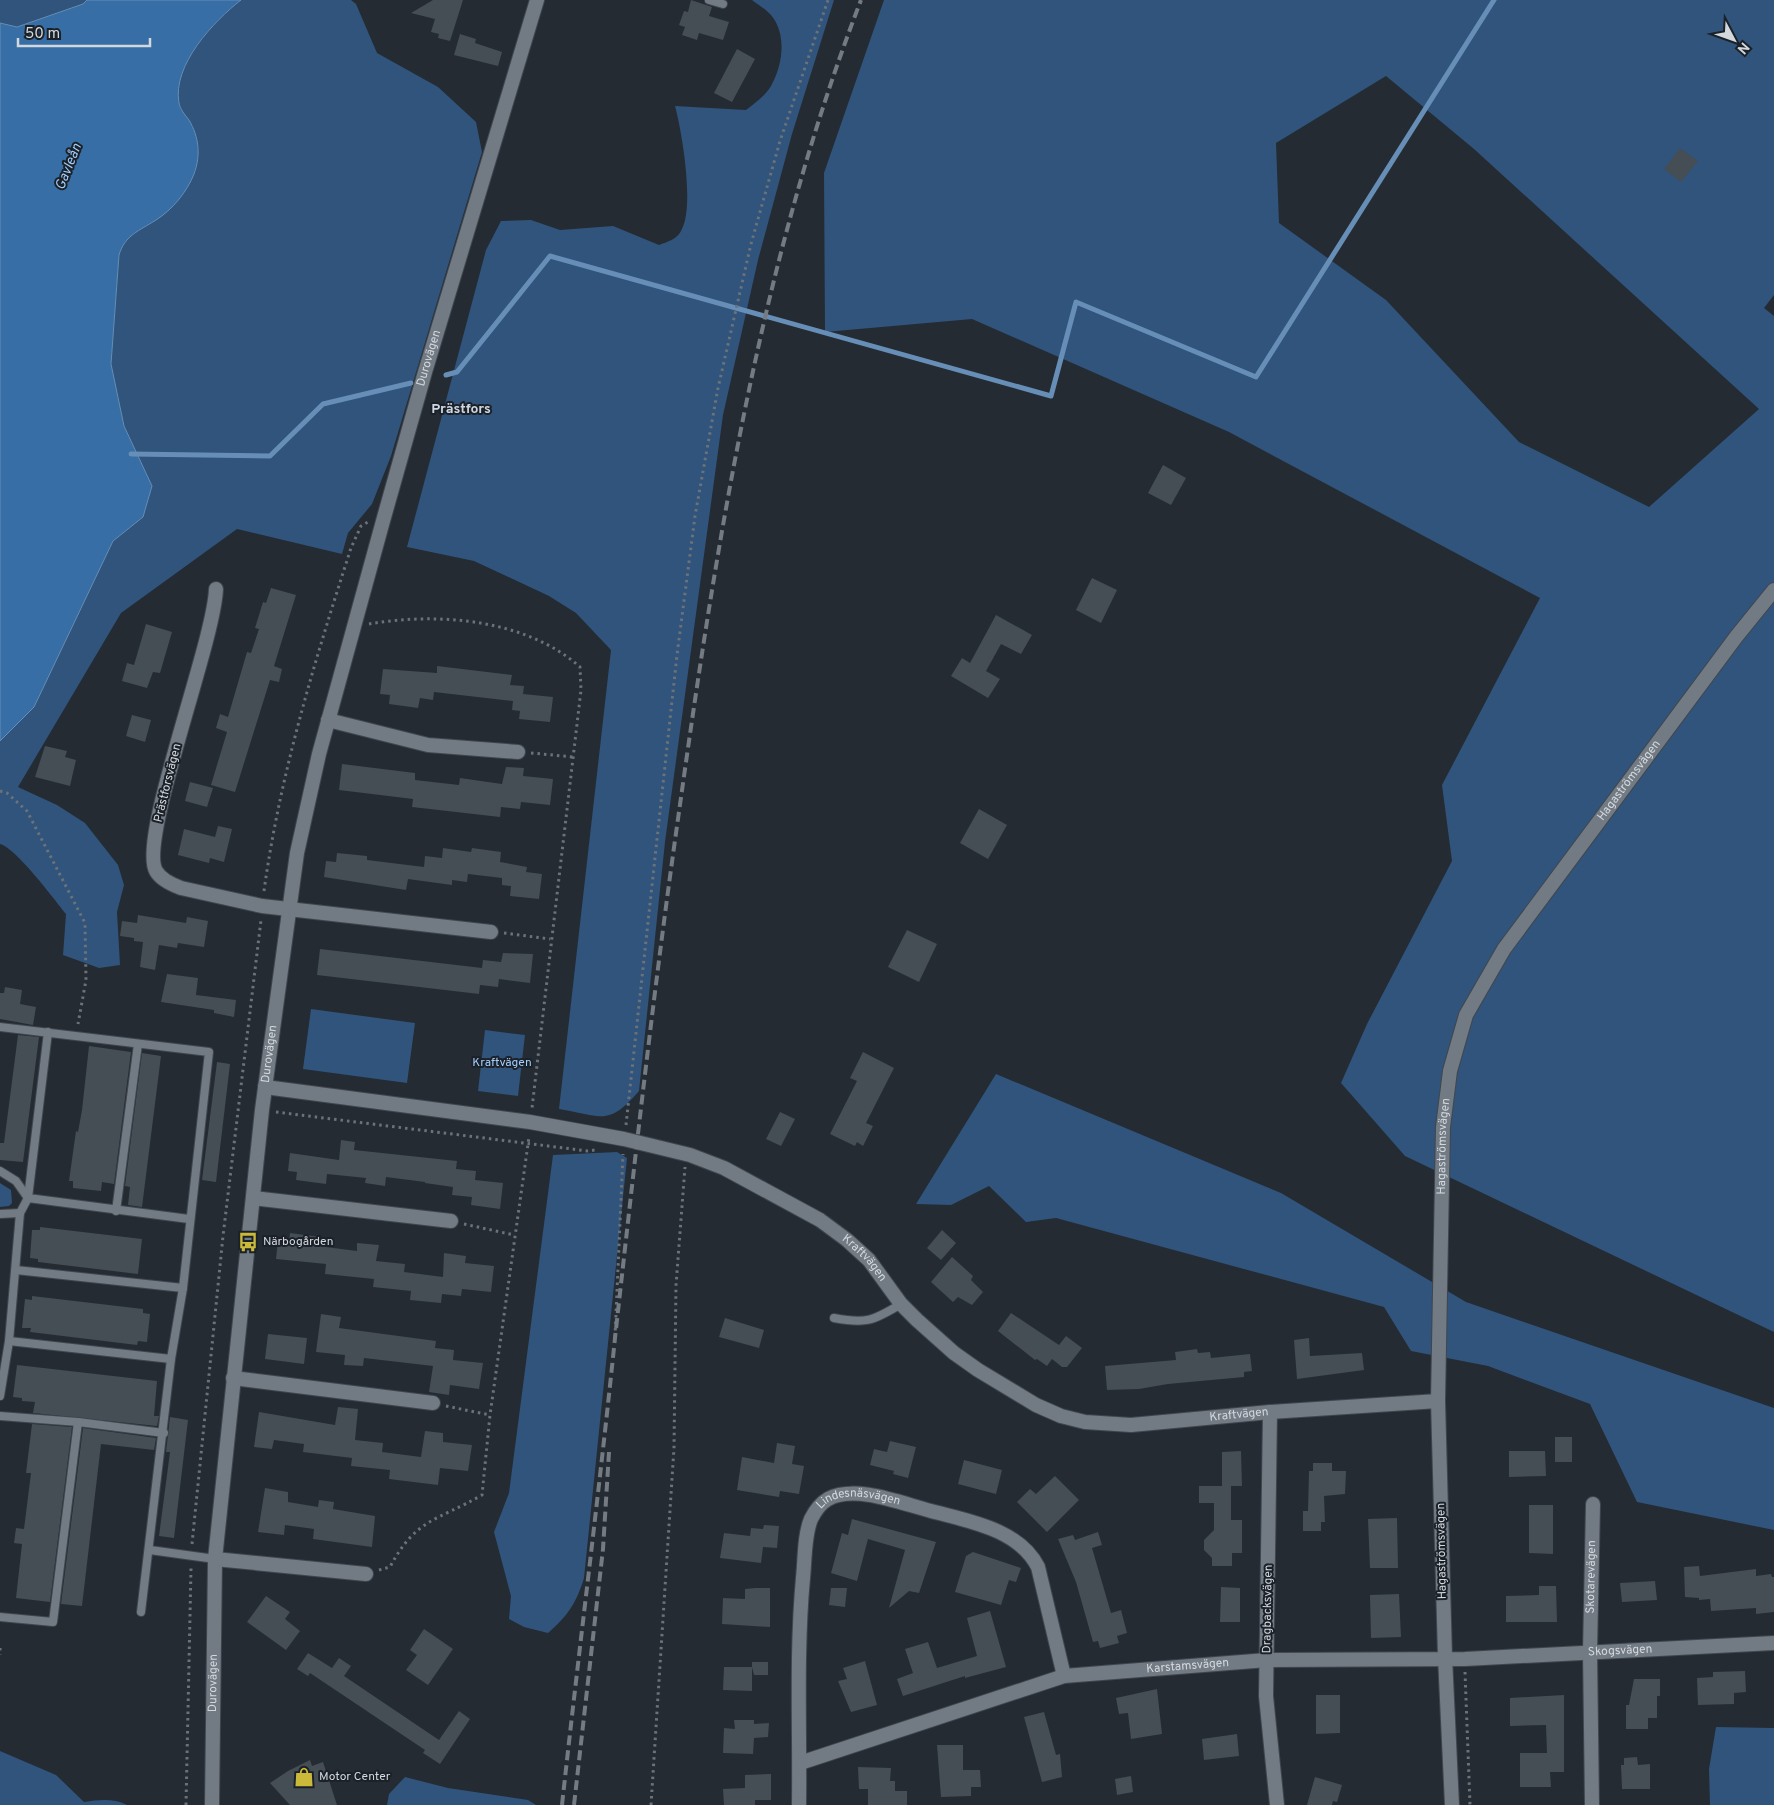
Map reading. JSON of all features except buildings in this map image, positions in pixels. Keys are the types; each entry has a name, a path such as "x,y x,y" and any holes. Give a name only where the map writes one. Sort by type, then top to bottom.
{"street":[{"name":"Durovägen","path":"212,1805 215,1559 262,1110 288,909 303,820 328,720 425,372 537,0"},
{"name":"Prästforsvägen","path":"216,589 215,607 203,656 163,794 153,859 156,871 170,884 262,906 288,909"},
{"name":"Hagaströmsvägen","path":"1452,1805 1445,1657 1438,1402 1443,1127 1450,1071 1466,1015 1504,949 1712,669 1774,590"},
{"path":"328,720 428,745 518,752"},
{"path":"288,909 491,932"},
{"name":"Kraftvägen","path":"265,1087 530,1122 624,1139 686,1154 724,1168 820,1220 847,1240 869,1260 901,1304 932,1334 978,1370 1036,1406 1062,1416 1085,1422 1131,1425 1270,1412 1438,1402"},
{"path":"253,1198 451,1221"},
{"path":"233,1378 433,1403"},
{"name":"Dragbacksvägen","path":"1270,1412 1266,1696 1277,1805"},
{"name":"Lindesnäsvägen","path":"799,1805 800,1763 797,1680 800,1611 807,1539 812,1519 822,1503 830,1498 851,1494 878,1496 990,1527 1029,1551 1038,1567 1064,1676"},
{"name":"Skotarevägen","path":"1590,1652 1593,1504"},
{"path":"215,1559 366,1574"},
{"name":"Skogsvägen","path":"1592,1805 1590,1652 1774,1643"},
{"name":"Karstamsvägen","path":"800,1763 1064,1676 1267,1660 1445,1657 1465,1659 1590,1652"}],"lane":[{"path":"708,0 723,4"},
{"path":"0,1027 209,1052 183,1288 171,1359 142,1612"},
{"path":"0,1396 4,1356 9,1341 20,1213 28,1198 48,1032"},
{"path":"116,1211 138,1044"},
{"path":"0,1171 16,1181 28,1198 189,1220"},
{"path":"0,1214 20,1213"},
{"path":"16,1270 183,1288"},
{"path":"834,1318 860,1323 885,1314 901,1304"},
{"path":"9,1341 171,1359"},
{"path":"0,1416 78,1422 164,1433"},
{"path":"0,1617 53,1622 78,1422"},
{"path":"150,1550 215,1559"}],"path":[{"path":"615,1337 624,1139 677,655 695,516 718,388 739,296 780,141 828,0"},
{"path":"186,1805 191,1556 208,1369 262,906 276,815 288,763 342,576 361,526 373,518 383,521"},
{"path":"354,627 375,623 445,619 502,628 552,646 580,667 582,690 550,939 528,1143 490,1415 482,1495 428,1521 409,1536 390,1567 366,1574"},
{"path":"518,752 573,757"},
{"path":"0,791 7,793 27,811 85,923 86,980 76,1035"},
{"path":"491,932 550,939"},
{"path":"238,1107 588,1151 608,1148 624,1139"},
{"path":"651,1805 674,1448 676,1285 686,1154"},
{"path":"451,1221 514,1235"},
{"path":"433,1403 490,1415"},
{"path":"0,1648 0,1655"},
{"path":"1465,1659 1470,1805"}],"green space":[{"path":"0,0 87,0 83,4 17,27 0,23"},
{"path":"241,0 351,0 356,4 377,53 438,87 476,122 482,152 391,456 372,504 348,533 342,554 237,529 121,613 18,787 57,805 85,823 118,865 124,885 117,912 120,965 99,968 63,955 66,914 25,864 0,844 0,741 34,707 113,541 143,517 152,486 124,426 111,364 119,255 125,242 133,233 156,220 193,127 179,104 178,90 181,75 187,61 207,32"},
{"path":"752,0 834,0 792,134 758,260 723,415 665,842 639,1091 619,1110 604,1116 595,1116 559,1109 611,650 576,613 549,596 474,561 407,547 486,250 501,221 531,220 560,230 613,226 659,245 677,236 685,220 687,188 684,151 675,106 746,110 769,90 778,69 782,50 776,23 771,15"},
{"path":"884,0 1774,0 1774,295 1764,308 1774,316 1774,1332 1405,1156 1341,1083 1367,1024 1452,861 1442,785 1540,598 1229,432 972,319 825,332 824,173","holes":["1386,76 1474,149 1759,409 1649,507 1519,442 1386,300 1279,223 1276,143"]},
{"path":"311,1009 415,1023 407,1083 303,1069"},
{"name":"Kraftvägen","path":"485,1030 525,1035 518,1096 478,1091"},
{"path":"996,1074 1281,1193 1466,1302 1774,1408 1774,1530 1637,1502 1590,1404 1488,1366 1411,1351 1384,1307 1056,1218 1026,1222 989,1186 951,1205 916,1204"},
{"path":"617,1152 627,1158 584,1578 570,1608 561,1621 548,1633 524,1627 509,1619 511,1596 494,1532 509,1493 553,1155"},
{"path":"0,1183 11,1190 12,1203 9,1206 0,1207"},
{"path":"1716,1727 1774,1728 1774,1805 1710,1805 1709,1769"},
{"path":"0,1751 56,1775 84,1802 111,1800 127,1805 0,1805"},
{"path":"405,1777 448,1788 528,1800 536,1805 387,1805 389,1794"}],"water":[{"name":"Gavleån","path":"87,0 241,0 219,20 197,45 188,59 182,74 179,103 192,126 198,146 198,160 191,181 183,194 168,211 129,238 119,255 111,364 124,426 152,486 143,517 113,541 34,707 0,741 0,23 17,27 83,4"}],"waterway":[{"path":"446,375 457,372 550,256 1051,396 1076,302 1256,377 1494,0"},
{"path":"131,454 270,456 323,404 411,383"}],"railway":[{"path":"562,1805 668,890 725,511 745,407 768,304 795,201 825,100 861,0"},
{"path":"574,1805 603,1549 609,1452"}],"place":[{"name":"Närbogården","path":"248,1242"},
{"name":"Motor Center","path":"304,1777"}],"district":[{"name":"Prästfors","path":"461,409"}]}
